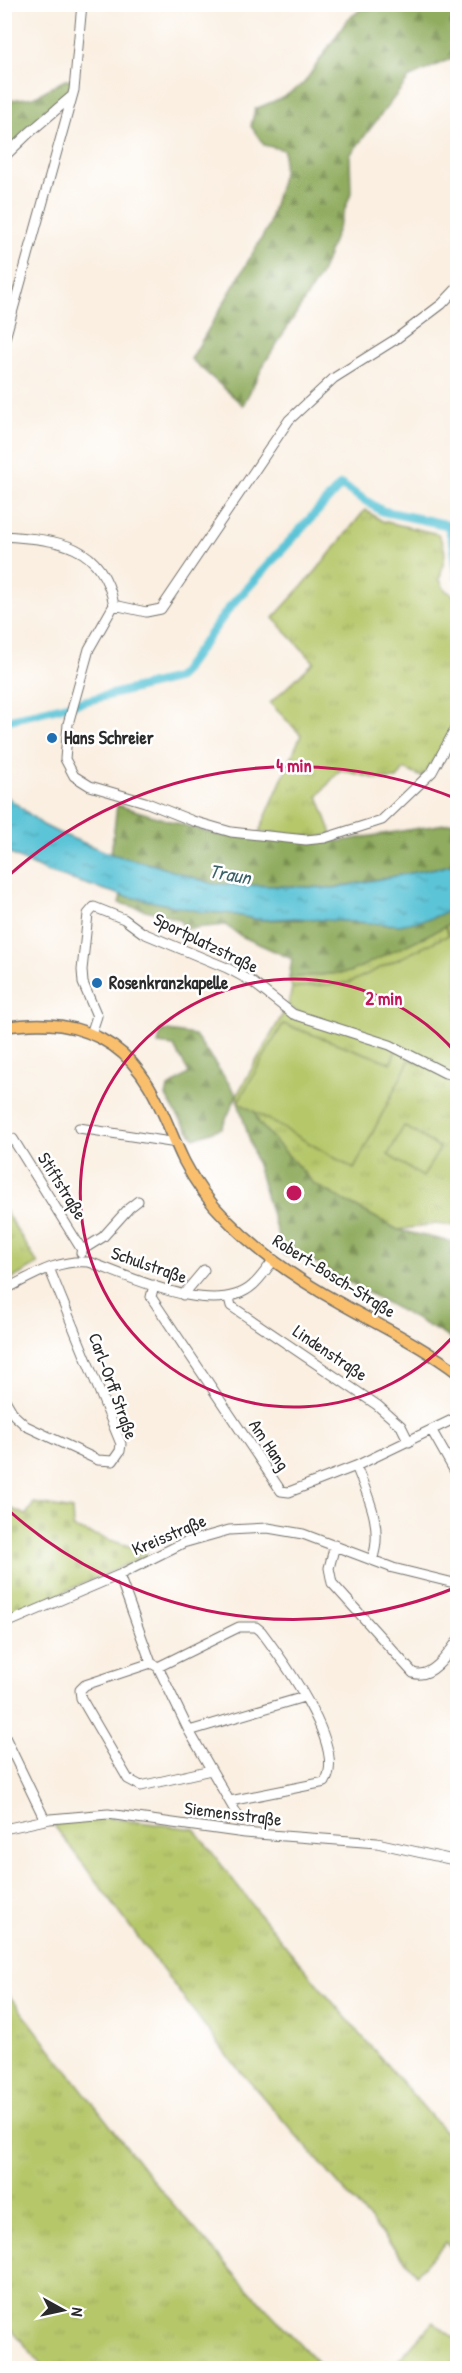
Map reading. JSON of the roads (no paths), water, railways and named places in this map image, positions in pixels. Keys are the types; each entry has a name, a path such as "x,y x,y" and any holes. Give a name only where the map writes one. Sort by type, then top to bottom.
{"main road":[{"name":"Robert-Bosch-Straße","path":"4,1027 28,1023 58,1024 91,1034 122,1053 142,1074 162,1109 190,1172 212,1205 245,1237 274,1260 338,1302 425,1350 458,1373"}],"street":[{"path":"4,342 76,81 82,4"},
{"path":"4,157 71,97"},
{"path":"114,605 146,612 161,609 289,420 334,378 396,339 442,304 458,287"},
{"path":"4,536 55,541 81,552 103,571 114,605 89,649 71,710 65,759 74,776 90,786 145,802 193,821 231,832 306,840 325,838 382,820 432,772 458,724"},
{"name":"Sportplatzstraße","path":"91,1034 97,1016 83,984 82,970 88,914 94,907 124,919 143,933 244,977 293,1014 390,1045 445,1073 458,1076"},
{"path":"79,1128 177,1143"},
{"name":"Stiftstraße","path":"13,1139 82,1250"},
{"path":"80,1261 82,1250 103,1237 138,1201"},
{"path":"229,1298 253,1285 274,1260"},
{"name":"Schulstraße","path":"4,1290 49,1268 80,1261 183,1294 212,1299 229,1298"},
{"name":"Carl-Orff Straße","path":"4,1398 14,1415 26,1426 98,1460 113,1461 120,1451 121,1444 49,1268"},
{"path":"183,1294 204,1270"},
{"name":"Am Hang","path":"154,1285 151,1297 281,1491 289,1492 356,1466 458,1417"},
{"name":"Lindenstraße","path":"229,1298 231,1306 377,1405 401,1426 409,1442"},
{"path":"432,1431 458,1477"},
{"path":"356,1466 376,1520 376,1548 372,1560"},
{"name":"Kreisstraße","path":"4,1624 119,1575 183,1543 229,1530 268,1528 285,1530 335,1545 415,1575 458,1584"},
{"path":"335,1545 330,1559 332,1583 413,1673 420,1676 426,1674 442,1660 458,1640"},
{"path":"119,1575 154,1665 238,1816"},
{"path":"211,1770 141,1786 134,1784 128,1779 81,1698 81,1690 85,1685 154,1665 239,1627 256,1626 291,1673 320,1724 327,1742 330,1763 328,1778 326,1782 230,1802"},
{"path":"189,1731 304,1697"},
{"path":"4,1735 45,1820"},
{"name":"Siemensstraße","path":"4,1829 45,1820 88,1814 108,1814 245,1833 377,1843 458,1861"}],"water":[{"path":"5,795 43,825 59,833 111,854 213,884 334,888 457,864 457,907 432,918 400,925 294,918 260,920 226,913 203,912 121,895 47,872 5,851"}],"waterway":[{"path":"4,721 178,678 230,607 341,485 382,511 448,525 454,545 458,576"}],"place":[{"name":"Hans Schreier","path":"52,738"},
{"name":"Rosenkranzkapelle","path":"97,983"}],"water label":[{"name":"Traun","path":"230,874"}]}
